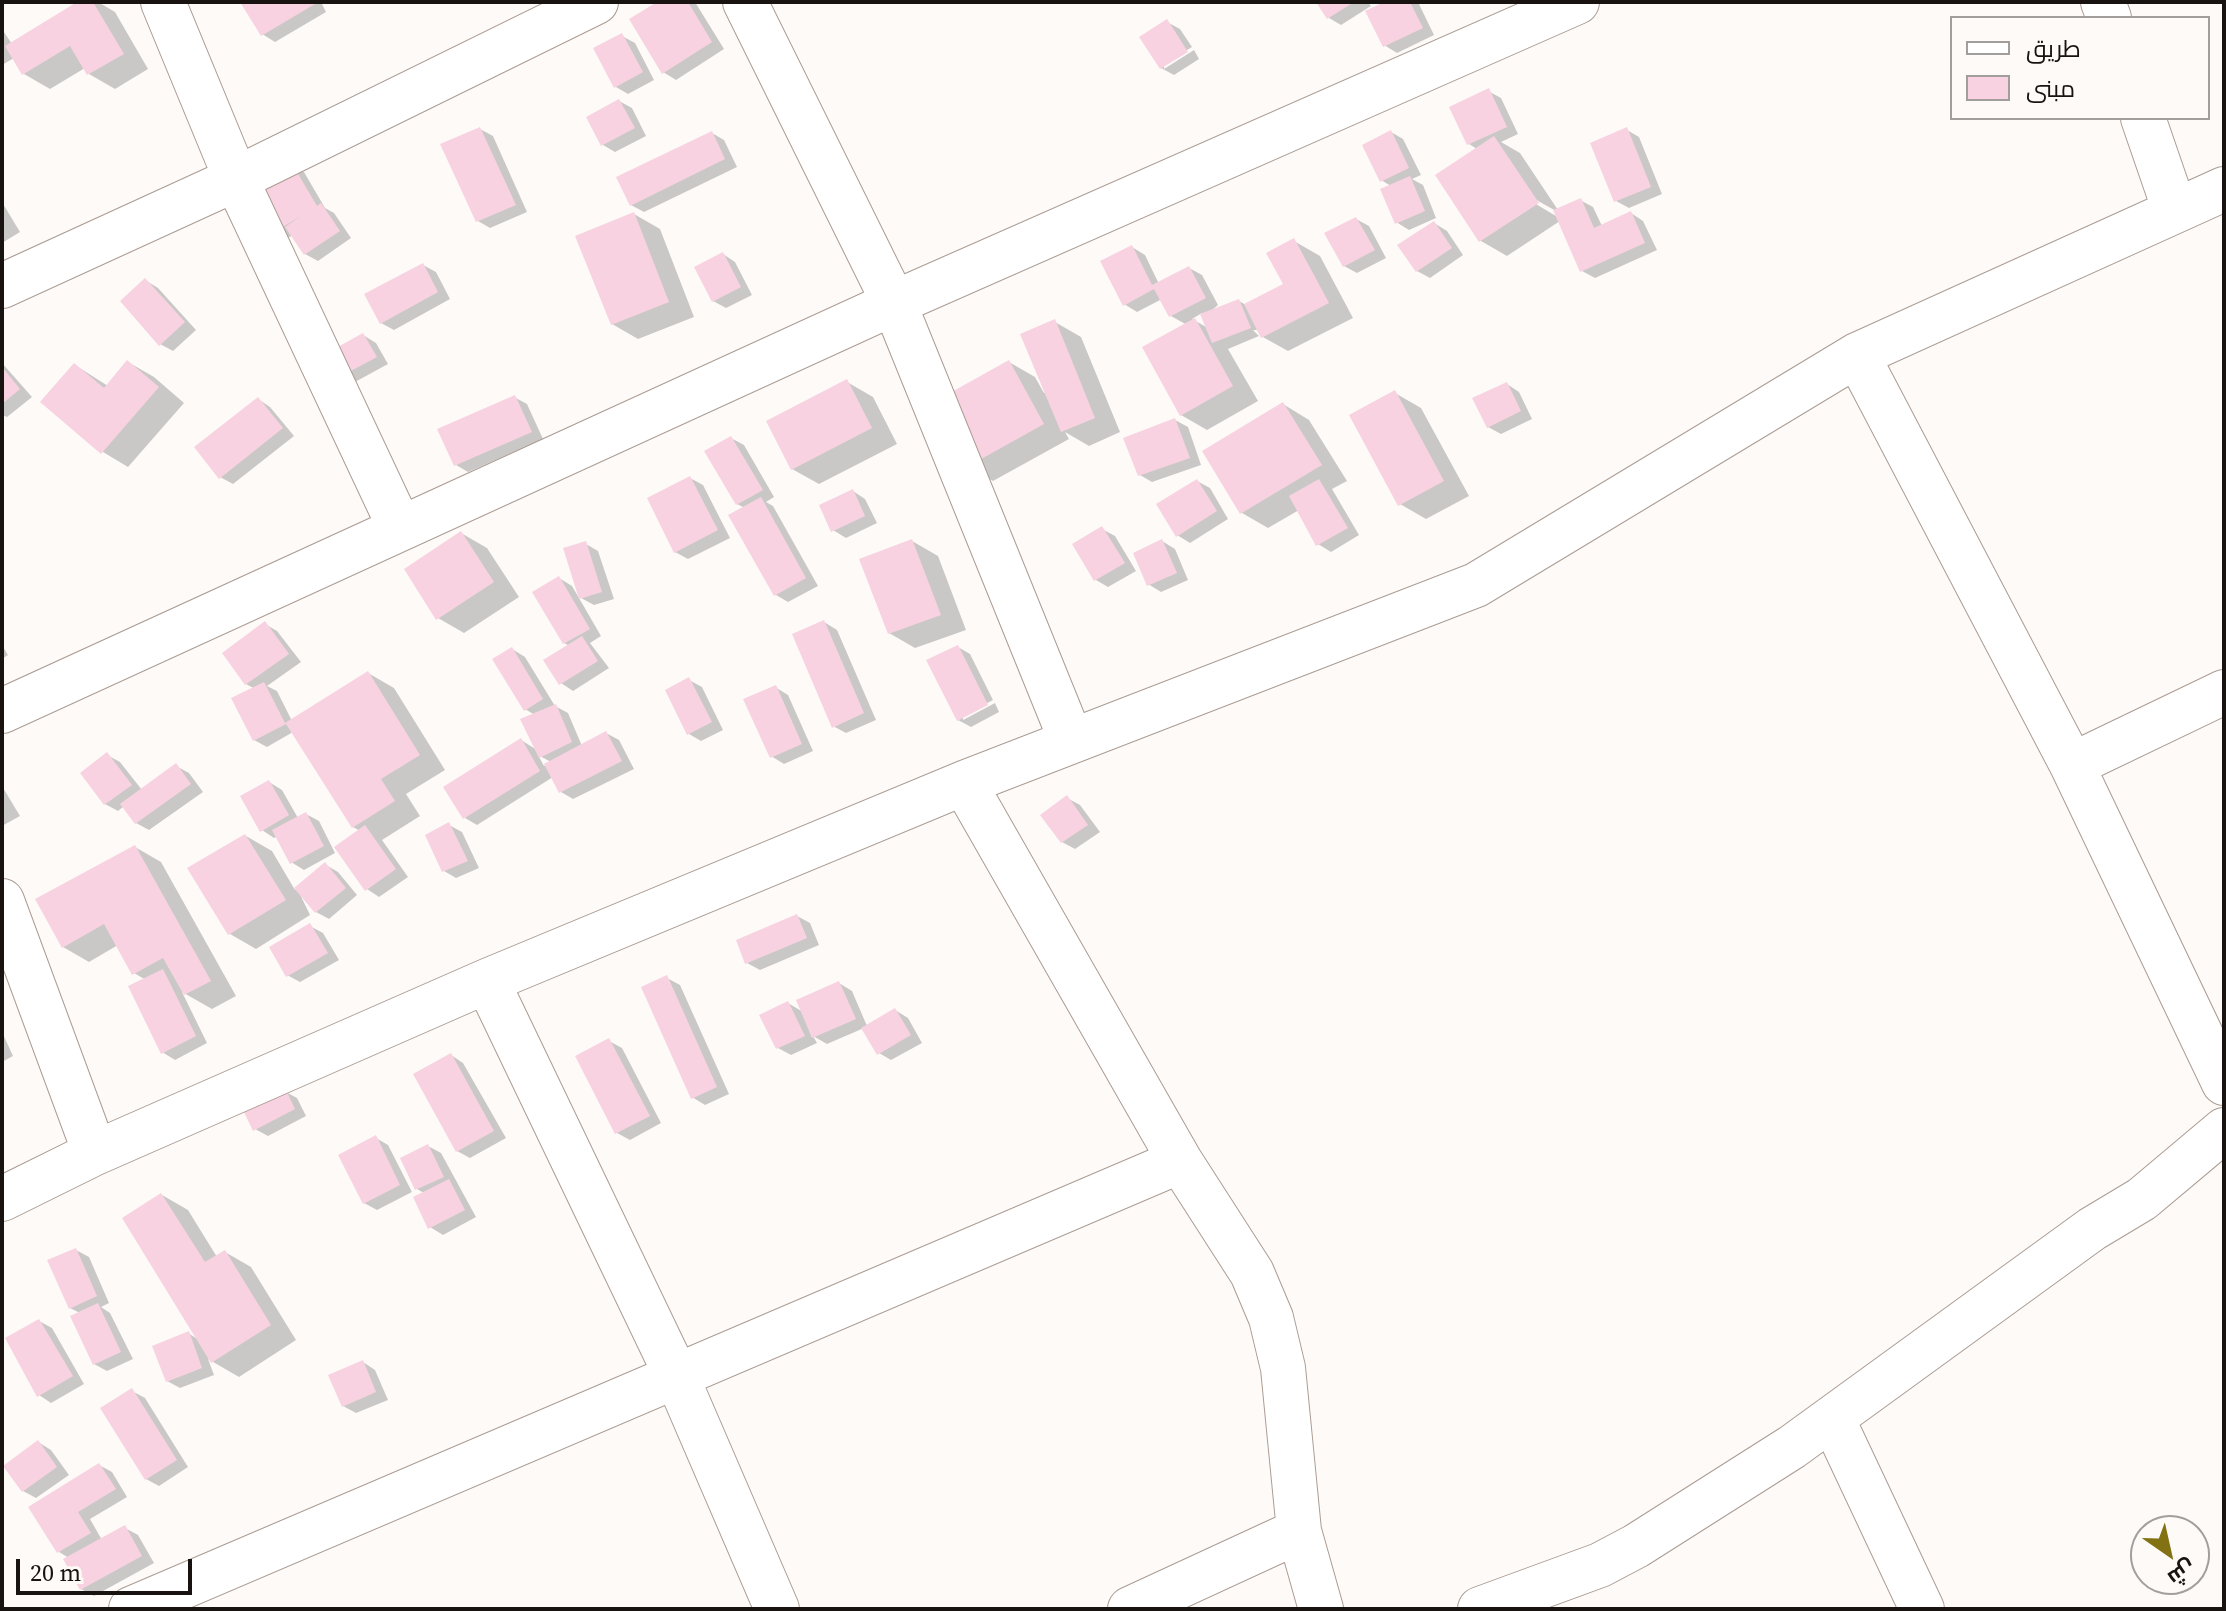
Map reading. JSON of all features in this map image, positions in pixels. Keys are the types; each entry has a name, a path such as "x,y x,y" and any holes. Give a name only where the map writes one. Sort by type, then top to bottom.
{"street":[{"path":"163,2 236,179 400,528"},
{"path":"2,286 236,179 596,2"},
{"path":"745,2 894,303 1071,740"},
{"path":"2,711 894,303 1577,2"},
{"path":"2144,120 2175,211"},
{"path":"2,1199 95,1153 487,981 1071,740 1476,585 1857,355 2224,189"},
{"path":"1857,355 2072,765 2224,1083"},
{"path":"2072,765 2224,692"},
{"path":"964,783 1180,1161 1252,1273 1271,1318 1283,1368 1299,1531 1321,1609"},
{"path":"2,901 95,1153"},
{"path":"487,981 676,1375 777,1609"},
{"path":"1480,1609 1566,1594 1833,1420 2092,1229 2142,1199 2224,1130"},
{"path":"131,1609 1180,1161"},
{"path":"1833,1420 1922,1609"},
{"path":"1130,1609 1299,1531"}],"building":[{"path":"77,2 93,2 124,54 87,75 70,46 22,75 5,46"},
{"path":"240,2 314,2 315,4 261,36"},
{"path":"657,2 688,2 712,42 662,74 629,19"},
{"path":"1316,2 1354,2 1327,19"},
{"path":"1384,2 1410,2 1423,28 1383,47 1365,11"},
{"path":"1167,19 1188,52 1160,69 1139,37"},
{"path":"622,33 643,72 614,88 593,48"},
{"path":"1489,88 1507,127 1467,145 1449,107"},
{"path":"619,99 635,128 601,146 586,117"},
{"path":"480,127 516,205 476,222 440,144"},
{"path":"1627,127 1651,187 1614,202 1590,143"},
{"path":"1391,130 1409,168 1380,182 1362,145"},
{"path":"712,131 725,159 630,206 616,177"},
{"path":"1494,136 1539,203 1479,242 1435,175"},
{"path":"291,162 317,206 321,203 340,231 304,255 285,227 301,216 259,241 233,199"},
{"path":"1410,176 1425,211 1395,224 1380,189"},
{"path":"1581,198 1594,228 1631,211 1645,243 1580,272 1553,210"},
{"path":"634,212 669,302 611,325 575,236"},
{"path":"1356,217 1375,250 1343,267 1324,233"},
{"path":"1434,221 1452,248 1416,272 1397,245"},
{"path":"1294,238 1329,303 1261,338 1244,304 1283,284 1266,253"},
{"path":"1132,245 1152,285 1189,266 1206,298 1169,317 1154,289 1123,306 1100,261"},
{"path":"723,252 741,287 712,302 694,267"},
{"path":"423,263 438,292 380,324 364,294"},
{"path":"145,278 185,322 159,346 120,301"},
{"path":"1239,299 1251,328 1212,343 1200,314"},
{"path":"1195,318 1233,386 1180,416 1142,347"},
{"path":"1055,319 1095,418 1061,432 1020,334"},
{"path":"363,333 377,357 330,382 316,359"},
{"path":"127,360 159,387 101,454 40,402 74,363 104,388"},
{"path":"1009,360 1044,424 965,468 930,404"},
{"path":"2,367 20,389 2,404"},
{"path":"847,379 872,428 791,470 766,421"},
{"path":"1507,382 1521,411 1487,428 1472,398"},
{"path":"1395,390 1444,481 1398,506 1349,415"},
{"path":"515,395 532,432 454,466 437,429"},
{"path":"258,397 283,428 219,479 194,447"},
{"path":"1283,402 1322,465 1240,514 1202,451"},
{"path":"1175,418 1190,458 1138,476 1123,438"},
{"path":"731,436 763,490 736,505 704,451"},
{"path":"690,476 718,530 674,553 647,498"},
{"path":"1197,479 1217,511 1176,537 1156,504"},
{"path":"1319,479 1348,528 1316,546 1289,496"},
{"path":"853,489 865,516 831,532 819,505"},
{"path":"761,497 806,578 774,596 728,515"},
{"path":"1102,526 1125,563 1094,581 1072,544"},
{"path":"461,531 494,582 436,620 404,569"},
{"path":"912,539 941,615 888,634 859,559"},
{"path":"1162,539 1177,573 1147,586 1133,553"},
{"path":"586,541 602,592 579,599 563,548"},
{"path":"559,576 590,629 563,644 532,592"},
{"path":"824,620 864,713 832,728 792,634"},
{"path":"265,621 289,654 245,685 222,653"},
{"path":"582,636 598,661 559,685 543,660"},
{"path":"958,645 988,705 957,721 926,660"},
{"path":"512,647 543,699 524,711 492,659"},
{"path":"368,671 420,755 381,779 395,801 352,828 286,724 253,741 231,698 264,682 285,723"},
{"path":"689,677 712,722 687,735 665,690"},
{"path":"776,685 802,744 770,758 743,699"},
{"path":"556,704 572,742 539,758 520,719"},
{"path":"606,731 622,761 559,793 544,764"},
{"path":"521,738 540,771 463,819 443,787"},
{"path":"107,752 132,785 104,805 80,773"},
{"path":"176,763 191,784 135,824 120,804"},
{"path":"269,780 289,815 260,832 240,796"},
{"path":"1067,795 1088,825 1061,843 1040,815"},
{"path":"306,812 324,846 290,864 272,830"},
{"path":"449,822 468,861 442,872 425,835"},
{"path":"365,825 396,869 365,891 334,847"},
{"path":"245,834 286,900 228,935 187,868"},
{"path":"135,845 211,981 184,995 163,958 132,975 104,924 62,948 35,899"},
{"path":"325,862 346,888 315,913 294,888"},
{"path":"797,914 807,938 745,964 736,940"},
{"path":"310,923 328,953 286,977 269,947"},
{"path":"163,969 196,1036 161,1054 128,986"},
{"path":"667,975 717,1087 691,1099 641,987"},
{"path":"839,981 856,1019 812,1038 796,1000"},
{"path":"788,1001 805,1036 776,1049 759,1015"},
{"path":"895,1008 911,1035 877,1055 861,1028"},
{"path":"609,1038 650,1116 615,1134 575,1056"},
{"path":"451,1053 494,1131 456,1152 413,1074"},
{"path":"285,1088 295,1109 253,1131 243,1110"},
{"path":"376,1135 400,1185 363,1204 338,1155"},
{"path":"428,1144 444,1177 415,1190 400,1158"},
{"path":"449,1179 465,1210 428,1229 413,1197"},
{"path":"161,1193 205,1262 225,1250 271,1325 211,1363 122,1218"},
{"path":"76,1248 97,1296 69,1309 47,1260"},
{"path":"98,1303 121,1352 93,1365 70,1316"},
{"path":"39,1319 73,1376 37,1397 5,1338"},
{"path":"189,1331 202,1368 166,1382 152,1346"},
{"path":"363,1360 376,1392 342,1407 328,1375"},
{"path":"132,1388 177,1460 145,1480 100,1408"},
{"path":"38,1440 57,1467 22,1492 3,1466"},
{"path":"99,1463 116,1489 78,1512 91,1533 57,1553 28,1507"},
{"path":"125,1525 142,1556 80,1590 63,1559"}]}
